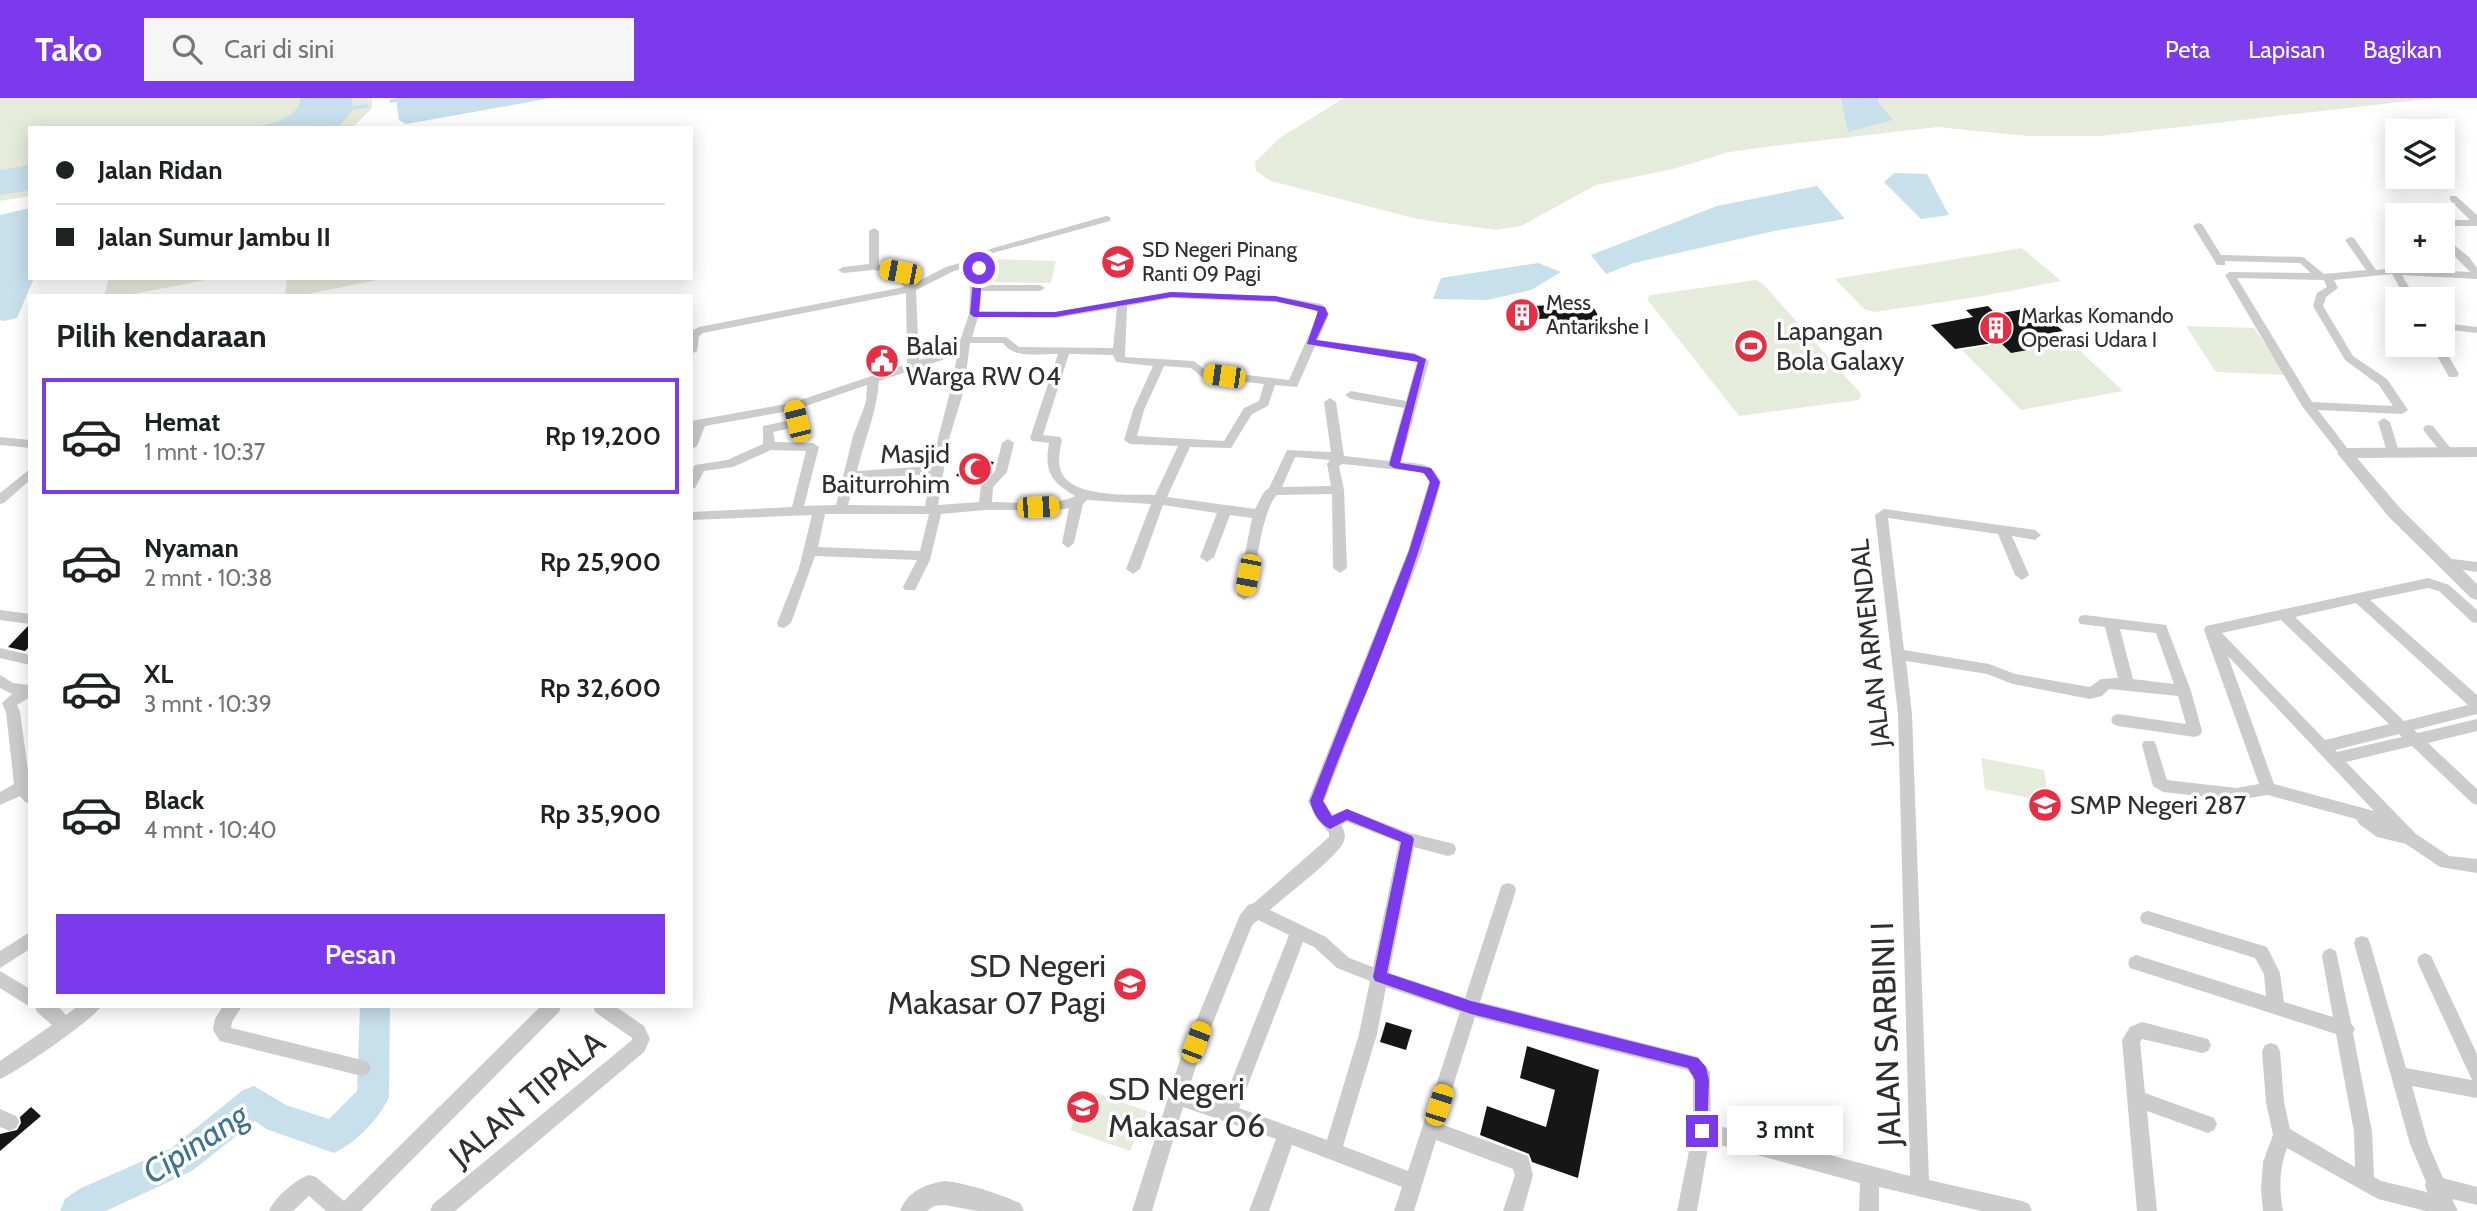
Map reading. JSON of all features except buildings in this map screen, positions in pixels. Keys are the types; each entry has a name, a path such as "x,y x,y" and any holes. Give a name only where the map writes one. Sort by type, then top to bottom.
{"street":[{"path":"2453,198 2477,222"},
{"path":"693,340 698,330 911,289 972,259 1106,219"},
{"path":"2455,223 2477,222"},
{"path":"2199,226 2308,407 2394,512 2477,594"},
{"path":"874,231 874,267"},
{"path":"2350,240 2372,272"},
{"path":"2455,250 2477,276"},
{"path":"2218,258 2303,260 2324,276 2333,288 2318,300 2324,317 2349,358 2384,382 2402,410 2308,407"},
{"path":"910,587 925,556 937,470 958,390 964,345 974,314 977,288 972,259"},
{"path":"843,270 874,267 900,272 911,289 913,365"},
{"path":"2230,278 2234,274 2324,276 2385,271"},
{"path":"2428,273 2477,276"},
{"path":"977,288 1040,288"},
{"path":"974,314 1055,315 1122,302 1171,295 1275,299 1318,306 1324,314 1295,383 1270,382 1202,373 1194,365 1120,360 1118,352 1122,302"},
{"path":"2455,327 2477,330"},
{"path":"696,425 794,406 964,345 1004,339 1016,350 1118,352"},
{"path":"1311,342 1414,356 1423,360 1394,465"},
{"path":"1065,350 1036,438 1056,440 1051,461 1054,472 1080,499"},
{"path":"2444,357 2453,374"},
{"path":"1160,362 1153,385 1131,428 1130,440 1227,444 1248,411 1264,403 1270,382"},
{"path":"841,509 859,436 872,402 873,379"},
{"path":"1351,395 1409,405"},
{"path":"1330,402 1337,459 1333,464 1338,490 1340,568"},
{"path":"769,446 768,429 797,423 794,406"},
{"path":"2384,422 2393,452"},
{"path":"2429,429 2448,453"},
{"path":"0,441 28,444"},
{"path":"985,506 987,486 1001,472 1008,443"},
{"path":"1133,569 1159,500 1186,443"},
{"path":"693,479 699,468 733,462 769,446 813,447 797,511"},
{"path":"2345,453 2477,452"},
{"path":"1142,1211 1209,1005 1246,920 1331,847 1337,833 1318,808 1316,801 1415,551 1434,478 1422,468 1291,453 1260,512 1244,595"},
{"path":"851,475 937,470"},
{"path":"0,500 28,475"},
{"path":"1273,491 1338,490"},
{"path":"1068,543 1080,499"},
{"path":"693,516 841,509 933,510 985,506 1056,506 1080,499 1159,500 1253,514 1260,512"},
{"path":"1208,557 1224,510"},
{"path":"784,623 796,597 811,551 819,511"},
{"name":"JALAN ARMENDAL","path":"1911,881 1905,714 1882,513 2035,535"},
{"path":"2004,532 2022,575"},
{"path":"811,551 925,556"},
{"path":"2444,563 2477,567"},
{"path":"2211,630 2434,584 2444,588 2477,618"},
{"path":"2360,599 2477,706"},
{"path":"2284,615 2477,799"},
{"path":"3,619 28,619"},
{"path":"2085,620 2161,629 2184,691 2195,731 2118,720"},
{"path":"2110,623 2127,684"},
{"path":"2211,630 2268,789"},
{"path":"2211,630 2410,839 2446,862 2477,866"},
{"path":"0,653 28,660"},
{"path":"1900,655 1989,669 2013,679 2090,693 2097,692 2106,683 2184,691"},
{"path":"2226,672 2253,676"},
{"path":"0,680 9,688 28,690"},
{"path":"0,799 27,792 13,712 4,704 28,691"},
{"path":"2323,747 2477,706"},
{"path":"2334,759 2477,725"},
{"path":"2149,746 2158,782 2162,785 2224,793 2268,789 2362,817 2394,823"},
{"path":"1330,823 1347,815 1408,839 1448,849"},
{"path":"2362,817 2383,832 2410,839"},
{"path":"1332,1153 1368,1034 1408,839"},
{"name":"JALAN SARBINI I","path":"1911,881 1920,1185"},
{"path":"1404,1211 1508,890"},
{"path":"1254,911 1328,947 1343,963 1380,977 1471,1008 1692,1063 1701,1072 1702,1131 1687,1211"},
{"path":"2148,918 2261,952 2272,973 2276,1006"},
{"path":"1229,1111 1298,932"},
{"path":"0,960 28,940"},
{"path":"2362,943 2421,1151 2446,1209"},
{"path":"2330,956 2346,1029 2363,1132 2365,1182"},
{"path":"2425,961 2477,1073"},
{"path":"2136,963 2346,1029"},
{"path":"0,979 28,998"},
{"path":"46,1008 65,1027"},
{"path":"0,1071 90,1008"},
{"path":"233,1008 223,1022 222,1030 226,1035 362,1068"},
{"path":"348,1211 551,1008"},
{"name":"JALAN TIPALA","path":"440,1211 638,1046 641,1039 638,1032 604,1008"},
{"path":"2147,1211 2131,1040 2142,1030 2202,1045"},
{"path":"2272,1051 2275,1102 2282,1135 2272,1162 2270,1189 2273,1211"},
{"path":"2401,1076 2477,1089"},
{"path":"1178,1097 1229,1111 1332,1153 1413,1182"},
{"path":"2137,1099 2208,1124"},
{"path":"1431,1129 1521,1163 1524,1175 1513,1211"},
{"path":"1702,1131 1870,1176 1920,1185 1958,1203 2022,1211"},
{"path":"2282,1135 2365,1182 2395,1195 2446,1209"},
{"path":"1259,1211 1283,1144"},
{"path":"1868,1211 1870,1176"},
{"path":"279,1211 309,1184 341,1211"},
{"path":"2434,1185 2477,1196"},
{"path":"912,1211 918,1200 937,1192 965,1196 1012,1211"}],"green space":[{"path":"0,98 372,98 372,108 354,126 28,126 28,196 0,201"},
{"path":"1344,98 2436,98 2101,136 2027,136 1937,127 1729,152 1673,169 1596,185 1521,226 1496,230 1417,219 1271,181 1256,171 1255,162 1281,137"},
{"path":"2022,248 2061,281 1874,312 1864,309 1835,279"},
{"path":"993,259 1056,261 1051,283 987,282"},
{"path":"108,280 206,280 133,294 105,294"},
{"path":"287,280 377,280 308,294 285,294"},
{"name":"Lapangan Bola Galaxy","path":"1756,280 1763,284 1861,394 1859,400 1739,416 1647,299 1650,295"},
{"path":"2186,326 2254,328 2286,375 2216,372"},
{"path":"2061,333 2123,391 2021,410 1962,350"},
{"path":"1981,758 2044,770 2049,802 1985,789"},
{"path":"1088,1090 1147,1111 1130,1151 1070,1130"}],"water":[{"path":"301,98 352,98 353,110 339,126 260,126 289,116 299,105"},
{"path":"396,98 552,98 406,124 399,120"},
{"path":"1841,98 1879,98 1878,102 1893,120 1848,132"},
{"path":"28,165 28,190 0,195 0,170"},
{"path":"1894,173 1927,174 1949,215 1921,219 1884,182"},
{"path":"1817,186 1845,219 1774,231 1634,263 1606,274 1591,255 1717,206"},
{"path":"28,208 28,280 33,280 17,318 3,321 0,320 0,215"},
{"path":"1538,263 1561,272 1531,290 1487,300 1433,299 1441,278"}],"waterway":[{"path":"391,101 396,100"},
{"path":"353,108 367,106"},
{"name":"Cipinang","path":"77,1211 91,1201 181,1160 254,1101 277,1118 334,1137 373,1097 375,1008"}],"place":[{"name":"SD Negeri Pinang Ranti 09 Pagi","path":"1118,262"},
{"name":"Mess Antarikshe I","path":"1522,315"},
{"name":"Markas Komando Operasi Udara I","path":"1996,328"},
{"name":"Lapangan Bola Galaxy","path":"1751,346"},
{"name":"Balai Warga RW 04","path":"882,361"},
{"name":"Masjid Baiturrohim","path":"975,469"},
{"name":"SMP Negeri 287","path":"2045,805"},
{"name":"SD Negeri Makasar 07 Pagi","path":"1130,984"},
{"name":"SD Negeri Makasar 06","path":"1083,1107"}],"route":[{"path":"979,268 974,314 1055,315 1117,302 1171,295 1275,299 1318,306 1322,309 1324,314 1311,342 1414,356 1423,360 1394,465 1428,470 1435,482 1415,551 1334,753 1316,801 1318,808 1330,823 1347,815 1408,839 1380,977 1471,1008 1687,1060 1701,1072 1702,1131"}]}
